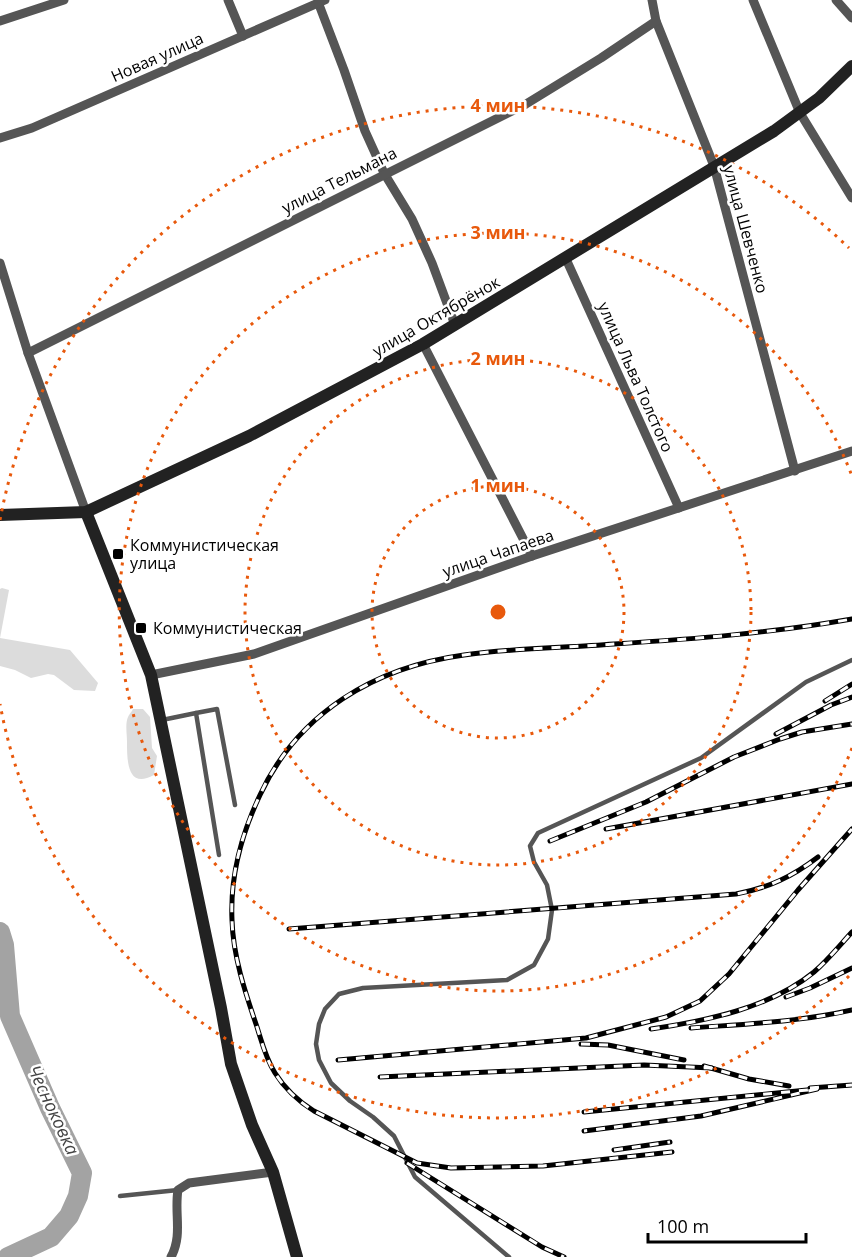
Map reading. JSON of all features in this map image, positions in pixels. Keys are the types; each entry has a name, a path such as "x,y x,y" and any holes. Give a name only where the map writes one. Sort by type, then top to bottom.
{"street":[{"path":"0,21 64,0"},
{"path":"228,0 243,36"},
{"name":"улица Шевченко","path":"652,0 656,21 714,166 795,471"},
{"path":"753,0 800,112 852,198"},
{"path":"836,0 852,18"},
{"path":"321,1 365,131 384,173 412,219 432,263 455,325"},
{"name":"Новая улица","path":"0,138 32,128 321,1"},
{"name":"улица Тельмана","path":"28,353 526,104 656,21"},
{"name":"улица Октябрёнок","path":"0,515 86,512 249,436 423,344 566,259 800,112 827,91 852,66"},
{"name":"улица Льва Толстого","path":"566,259 679,508"},
{"path":"0,263 28,353 86,512 151,675 231,1064 252,1125 273,1172 297,1257"},
{"path":"423,344 532,556"},
{"name":"улица Чапаева","path":"151,675 254,654 532,556 852,451"},
{"path":"171,1257 179,1220 176,1203 178,1190 189,1183 273,1172"}],"lane":[{"path":"509,1257 415,1177 394,1136 331,1083 319,1060 316,1044 325,1010 339,994 363,988 507,980 534,965 548,939 552,910 547,885 534,862 530,846 538,833 701,758 806,682 852,660"},
{"path":"162,720 218,708 235,805"},
{"path":"196,713 219,855"},
{"path":"120,1196 178,1190"}],"shaded area":[{"path":"2,588 9,590 0,638 0,589"},
{"path":"0,638 70,650 98,683 95,691 74,690 54,675 31,678 0,666"},
{"path":"133,709 143,709 150,717 152,748 157,756 154,775 145,779 138,779 134,776 128,764 127,723 128,716"}],"waterway":[{"name":"Чесноковка","path":"0,932 4,945 10,1016 50,1108 82,1173 78,1196 69,1216 51,1237 8,1257"}],"railway":[{"path":"672,1152 543,1166 451,1168 417,1163 314,1111 303,1103 283,1084 269,1062 237,960 232,920 233,888 238,856 247,825 276,766 295,740 343,699 370,683 400,670 464,655 520,649 733,635 852,619"},
{"path":"825,701 852,684"},
{"path":"776,734 831,705 852,697"},
{"path":"550,841 646,802 734,757 780,739 802,732 852,724"},
{"path":"606,829 852,784"},
{"path":"338,1060 586,1038 666,1017 700,1001 729,974 852,829"},
{"path":"289,929 736,894 779,881 818,857"},
{"path":"651,1029 715,1017 758,1004 778,995 814,972 852,932"},
{"path":"786,997 852,968"},
{"path":"691,1028 792,1020 852,1010"},
{"path":"581,1044 608,1045 684,1060"},
{"path":"380,1077 644,1065 712,1068"},
{"path":"704,1066 749,1079 789,1086"},
{"path":"810,1088 852,1085"},
{"path":"584,1112 817,1089 701,1116 584,1131"},
{"path":"614,1150 670,1142"},
{"path":"407,1163 542,1247 564,1257"}],"place":[{"name":"Коммунистическая улица","path":"118,554"},
{"name":"Коммунистическая","path":"141,628"}]}
